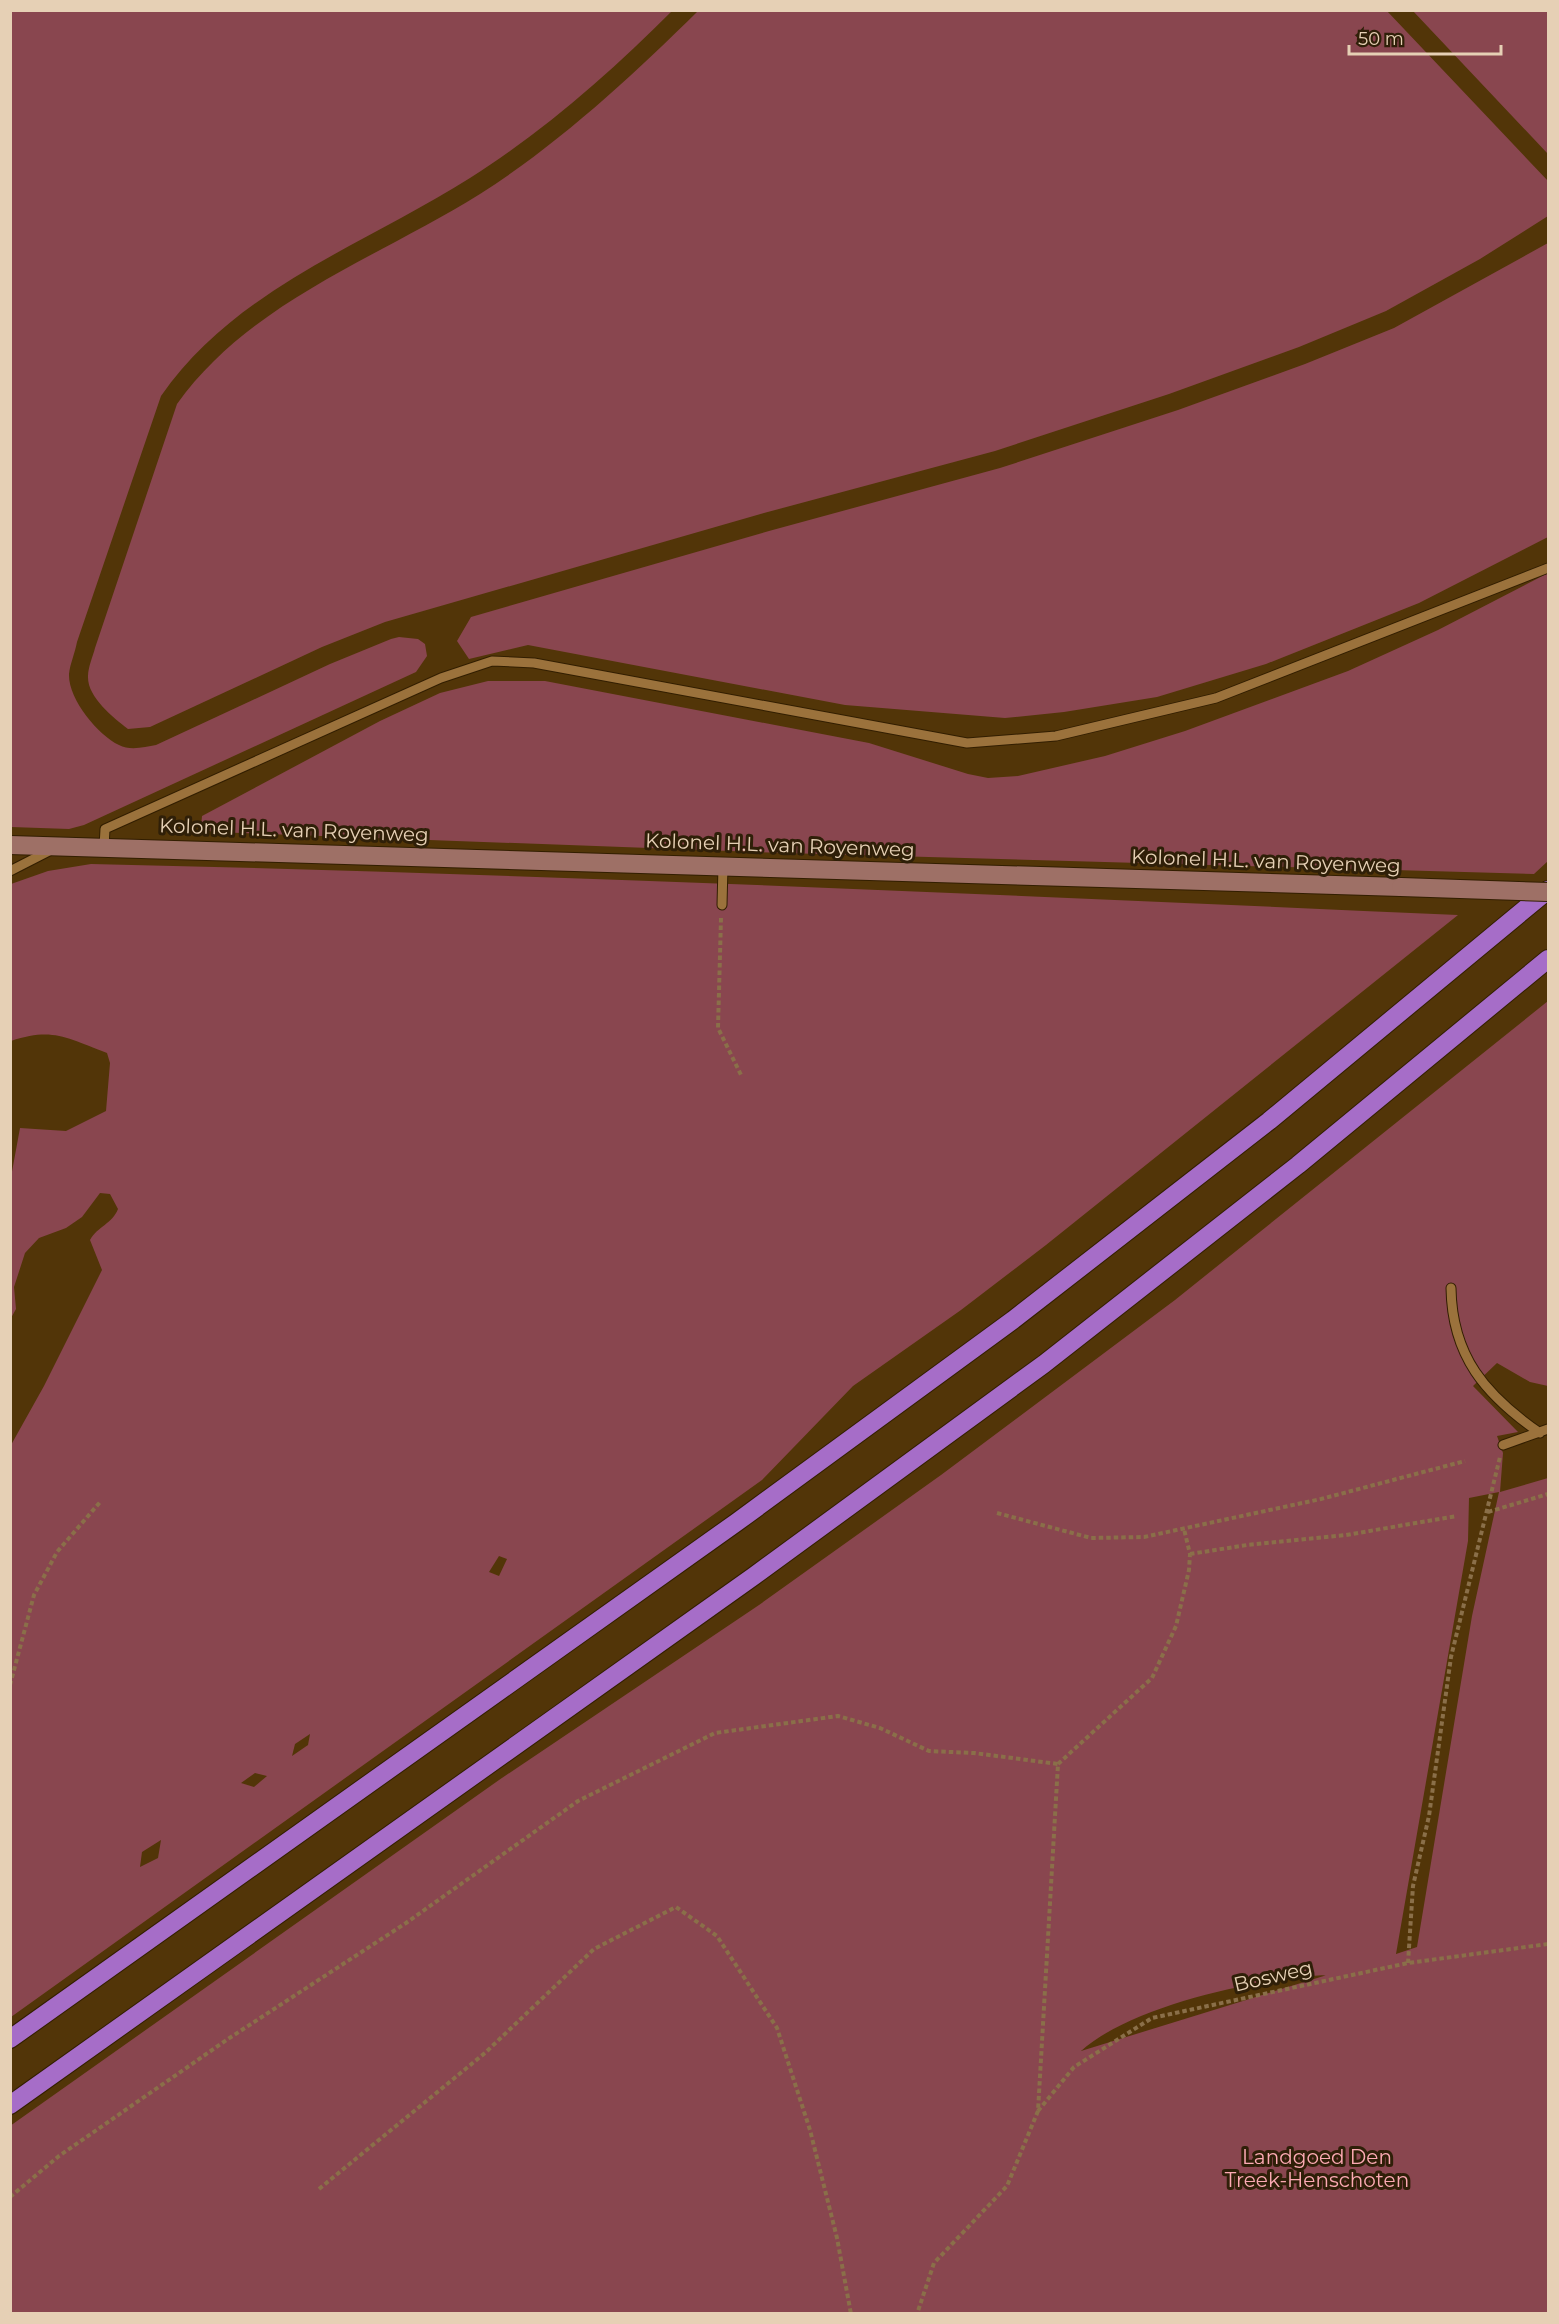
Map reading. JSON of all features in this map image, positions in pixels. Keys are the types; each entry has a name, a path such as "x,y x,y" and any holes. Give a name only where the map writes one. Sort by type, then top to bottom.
{"highway":[{"path":"10,2039 737,1522 1013,1320 1269,1121 1548,891"},
{"path":"10,2105 744,1583 1034,1371 1298,1165 1548,959"}],"street":[{"name":"Kolonel H.L. van Royenweg","path":"10,844 1548,891"}],"lane":[{"path":"104,847 105,829 441,678 492,662 534,663 967,743 1056,736 1216,698 1548,568"},
{"path":"10,871 58,846"},
{"path":"722,905 723,866"},
{"path":"1451,1287 1452,1314 1464,1356 1503,1406 1544,1431"},
{"path":"1503,1445 1544,1431"}],"path":[{"path":"722,905 718,1028 742,1077"},
{"path":"1408,1963 1413,1886 1429,1816 1451,1657 1503,1445"},
{"path":"997,1513 1092,1538 1144,1537 1321,1499 1465,1461"},
{"path":"1487,1512 1548,1494"},
{"path":"10,1685 34,1595 57,1552 101,1501"},
{"path":"1190,1554 1246,1545 1346,1535 1457,1516"},
{"path":"917,2313 934,2263 1007,2186 1038,2112 1058,1764 1152,1678 1176,1626 1190,1554 1184,1528"},
{"path":"10,2197 59,2156 190,2065 406,1923 578,1801 716,1733 838,1716 880,1728 929,1751 974,1753 1058,1764"},
{"path":"319,2189 485,2053 594,1949 676,1907 717,1936 777,2028 810,2130 837,2238 851,2313"},
{"name":"Bosweg","path":"1038,2112 1074,2067 1152,2018 1408,1963 1548,1944"}],"green space":[{"path":"11,10 672,11 601,79 524,141 470,178 345,248 263,298 226,326 191,359 161,396 77,642 69,674 73,694 94,725 111,740 123,747 133,748 156,745 330,664 391,639 399,637 418,639 425,644 427,656 416,672 84,825 69,829 11,827"},
{"path":"698,11 1387,11 1548,181 1548,216 1480,259 1386,311 1299,347 1169,394 995,451 764,513 385,622 322,647 150,727 128,729 96,699 89,684 88,673 177,404 207,368 241,337 278,309 480,194 538,153 594,108"},
{"path":"1413,11 1548,11 1548,154"},
{"path":"1548,243 1548,537 1419,603 1266,664 1157,697 1064,712 1005,718 845,705 528,645 469,659 457,641 471,617 769,531 1000,468 1178,410 1305,364 1394,328"},
{"path":"1548,573 1548,861 1534,874 785,853 212,832 201,827 202,816 380,721 440,693 488,681 545,681 869,743 968,774 988,778 1018,776 1105,756 1185,731 1348,671 1438,630"},
{"path":"91,864 433,873 1458,915 1046,1245 961,1310 853,1386 762,1480 11,2017 11,1445 44,1386 102,1270 90,1240 118,1209 110,1194 100,1193 82,1217 66,1228 39,1238 25,1253 14,1287 16,1309 11,1318 11,1177 20,1128 66,1131 106,1111 110,1063 107,1053 60,1036 38,1035 11,1041 11,884 48,871","holes":["499,1556 507,1559 499,1576 489,1572","310,1734 308,1745 292,1756 295,1744","255,1773 267,1776 254,1787 241,1783","161,1840 158,1858 140,1867 142,1852"]},
{"name":"Landgoed Den Treek-Henschoten","path":"1548,1001 1548,1386 1530,1382 1497,1363 1473,1386 1518,1432 1497,1436 1503,1453 1500,1492 1548,1478 1548,2313 11,2313 10,2126 499,1780 759,1605 941,1475 1175,1300","holes":["1499,1492 1472,1616 1417,1947 1396,1954 1468,1541 1469,1498","1327,1975 1081,2051 1103,2035 1131,2020 1198,1997 1267,1982"]}]}
